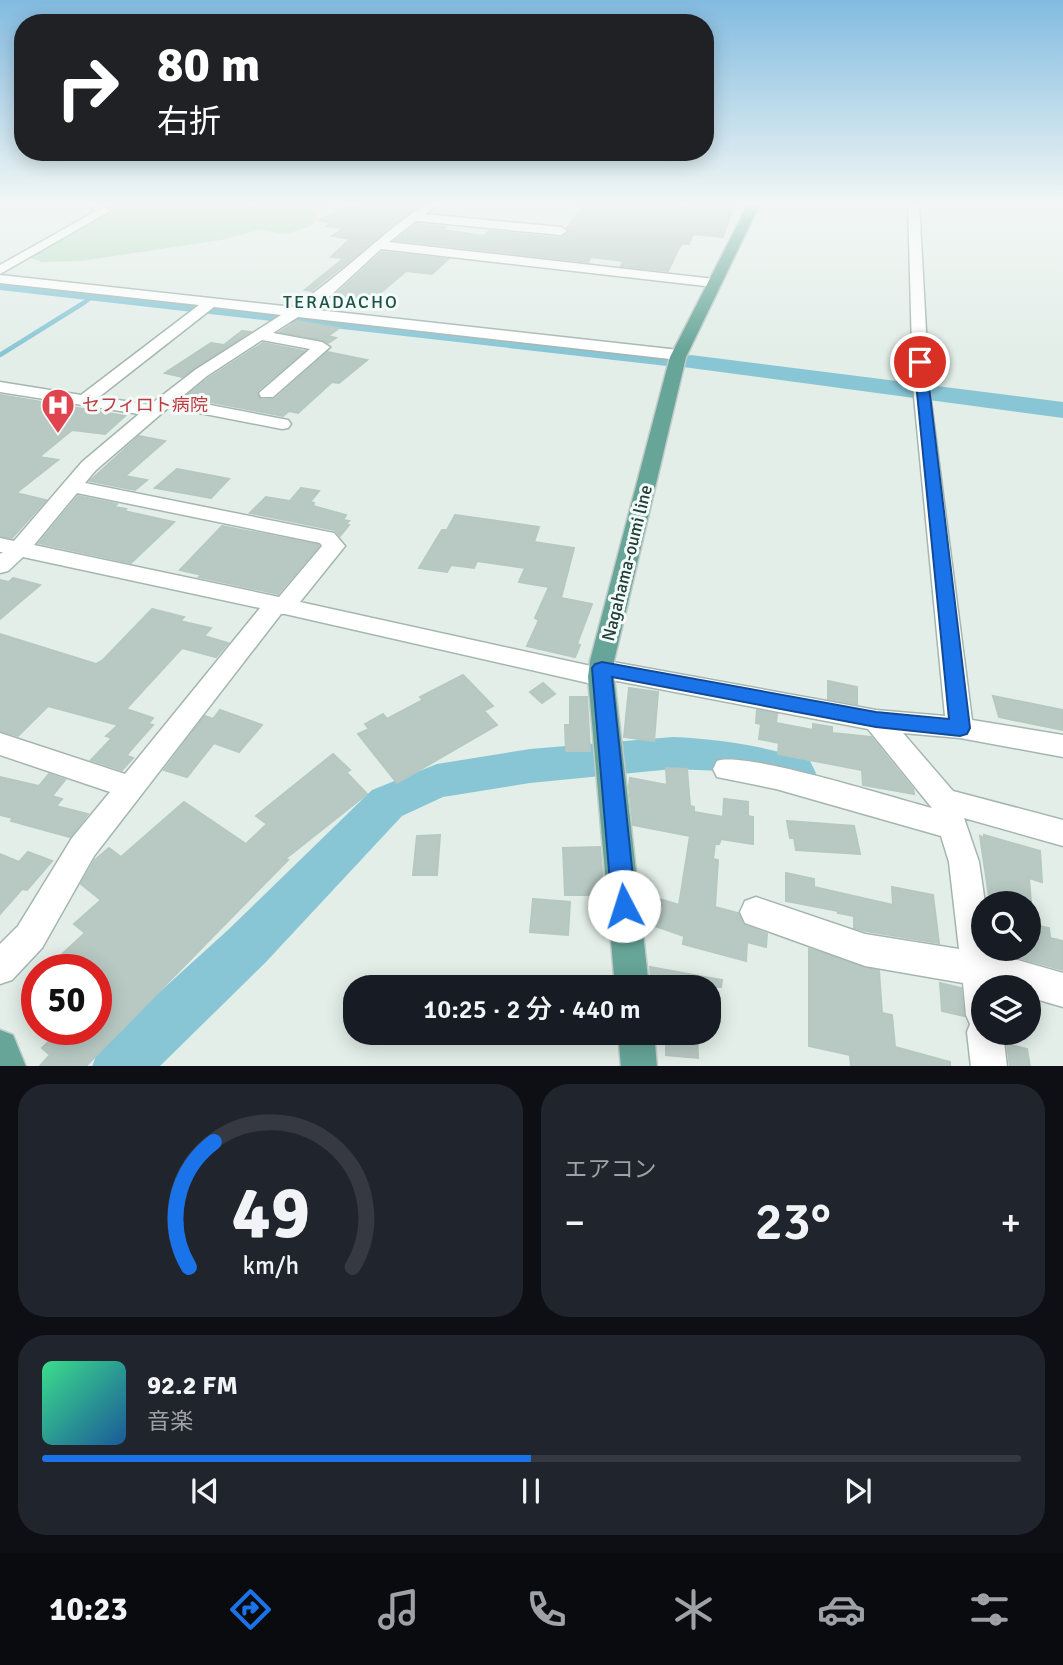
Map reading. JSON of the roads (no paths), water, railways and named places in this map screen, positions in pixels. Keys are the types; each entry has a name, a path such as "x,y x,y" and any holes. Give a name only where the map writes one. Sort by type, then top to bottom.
{"main road":[{"name":"Nagahama-oumi line","path":"631,975 601,673 679,355 730,252"},
{"path":"637,1045 639,1066"},
{"path":"0,1048 8,1066"}],"street":[{"path":"0,270 32,252"},
{"path":"0,566 10,547 89,466 159,406 201,373 325,292 370,252"},
{"path":"438,252 714,283"},
{"path":"916,252 922,391 960,728"},
{"path":"0,279 290,315 679,355"},
{"path":"85,400 207,305"},
{"path":"257,335 322,347 267,393"},
{"path":"0,387 282,424"},
{"path":"0,968 30,937 83,847 130,787 279,606 334,546 327,538 70,486"},
{"path":"10,547 601,673 876,720 960,728 1063,746"},
{"path":"876,720 947,813 964,862 980,975"},
{"path":"0,744 130,787"},
{"path":"727,769 1063,833"},
{"path":"756,912 864,950 979,967 1063,990"},
{"path":"987,1045 989,1066"}],"waterway":[{"path":"0,284 667,359"},
{"path":"82,304 96,295"},
{"path":"0,355 85,302"},
{"path":"691,362 1063,410"},
{"path":"120,1066 247,946 387,803 437,781 530,766 673,753 721,755 795,773"}],"place":[{"name":"セフィロト病院","path":"58,435"}],"district":[{"name":"TERADACHO","path":"341,302"}]}
